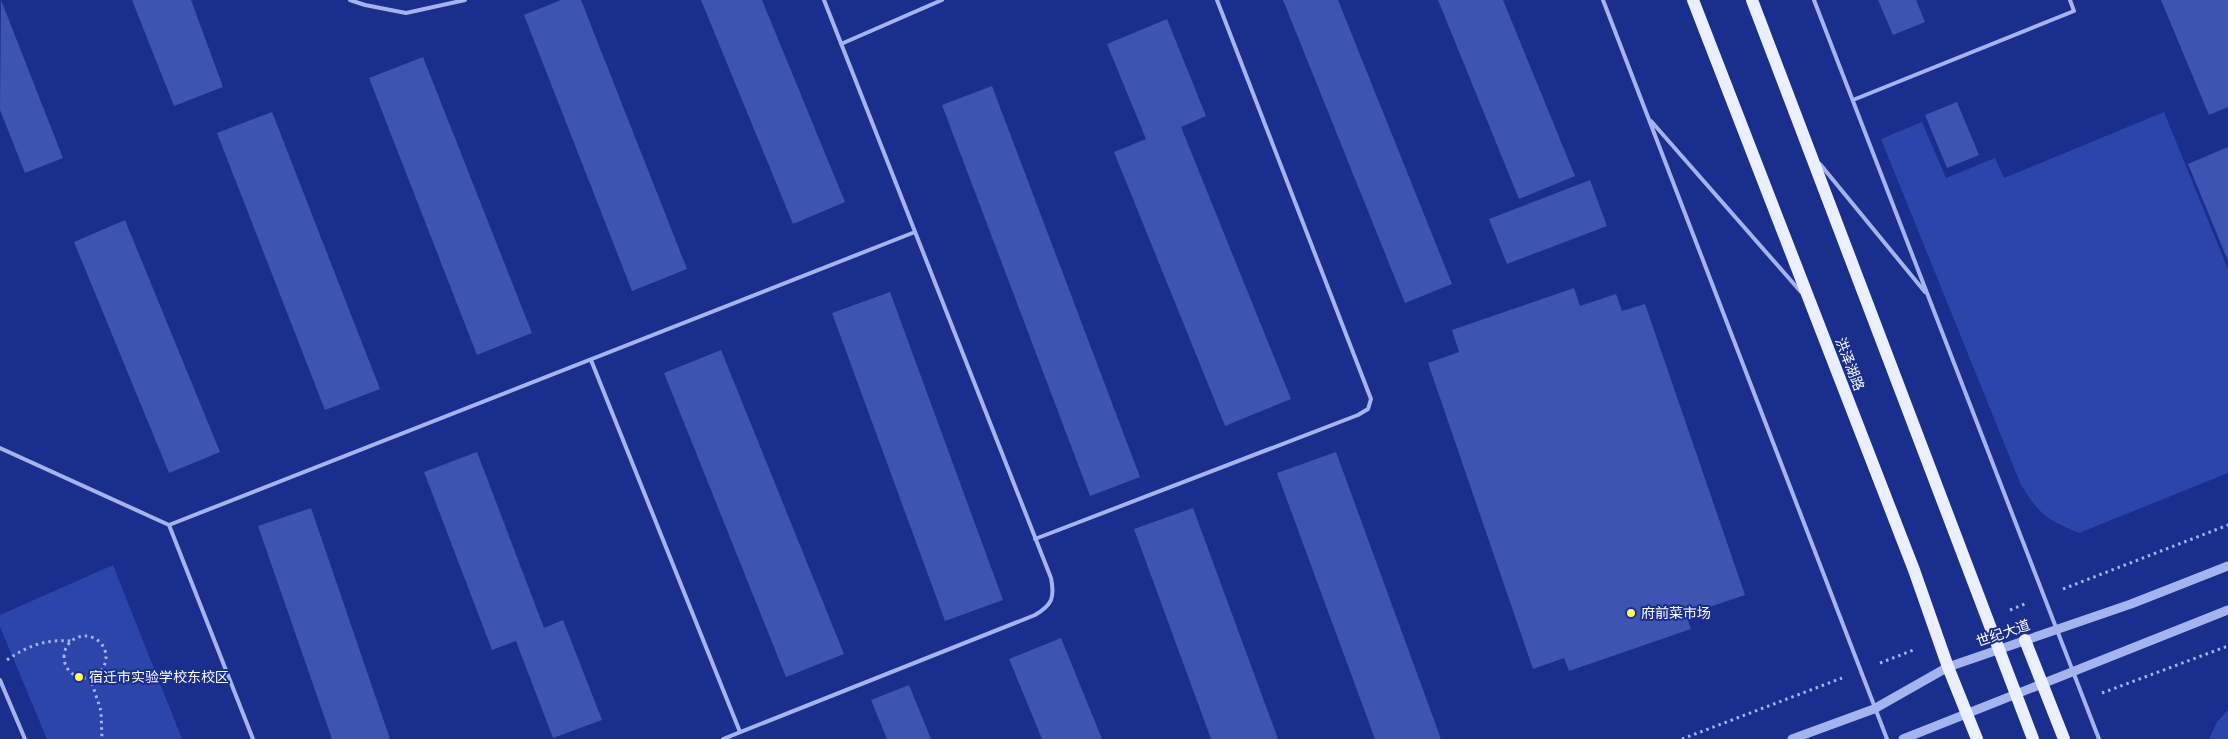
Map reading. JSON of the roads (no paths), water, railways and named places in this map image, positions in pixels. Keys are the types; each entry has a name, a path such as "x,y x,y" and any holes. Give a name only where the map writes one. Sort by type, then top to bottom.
{"main road":[{"name":"洪泽湖路","path":"1692,0 1914,570 1948,667 1977,739"},
{"path":"1752,0 2033,739"},
{"path":"2025,640 2064,739"}],"street":[{"name":"世纪大道","path":"1792,739 1874,709 1948,667 1998,648 2057,630 2228,566"},
{"path":"1903,739 1968,715 2228,610"}],"lane":[{"path":"350,0 406,13 465,0"},
{"path":"723,739 1035,615 1048,607 1054,592 1051,578 1036,538 824,0"},
{"path":"841,44 942,0"},
{"path":"1036,538 1358,415 1368,409 1371,399 1217,0"},
{"path":"1603,0 1886,739"},
{"path":"1814,0 2099,739"},
{"path":"1853,100 2074,10 2070,0"},
{"path":"1648,118 1810,302"},
{"path":"1812,155 1928,296"},
{"path":"169,525 915,232"},
{"path":"591,360 740,732"},
{"path":"0,448 169,525 253,739"},
{"path":"0,680 25,739"}],"place":[{"name":"府前菜市场","path":"1631,613"},
{"name":"宿迁市实验学校东校区","path":"79,677"}]}
